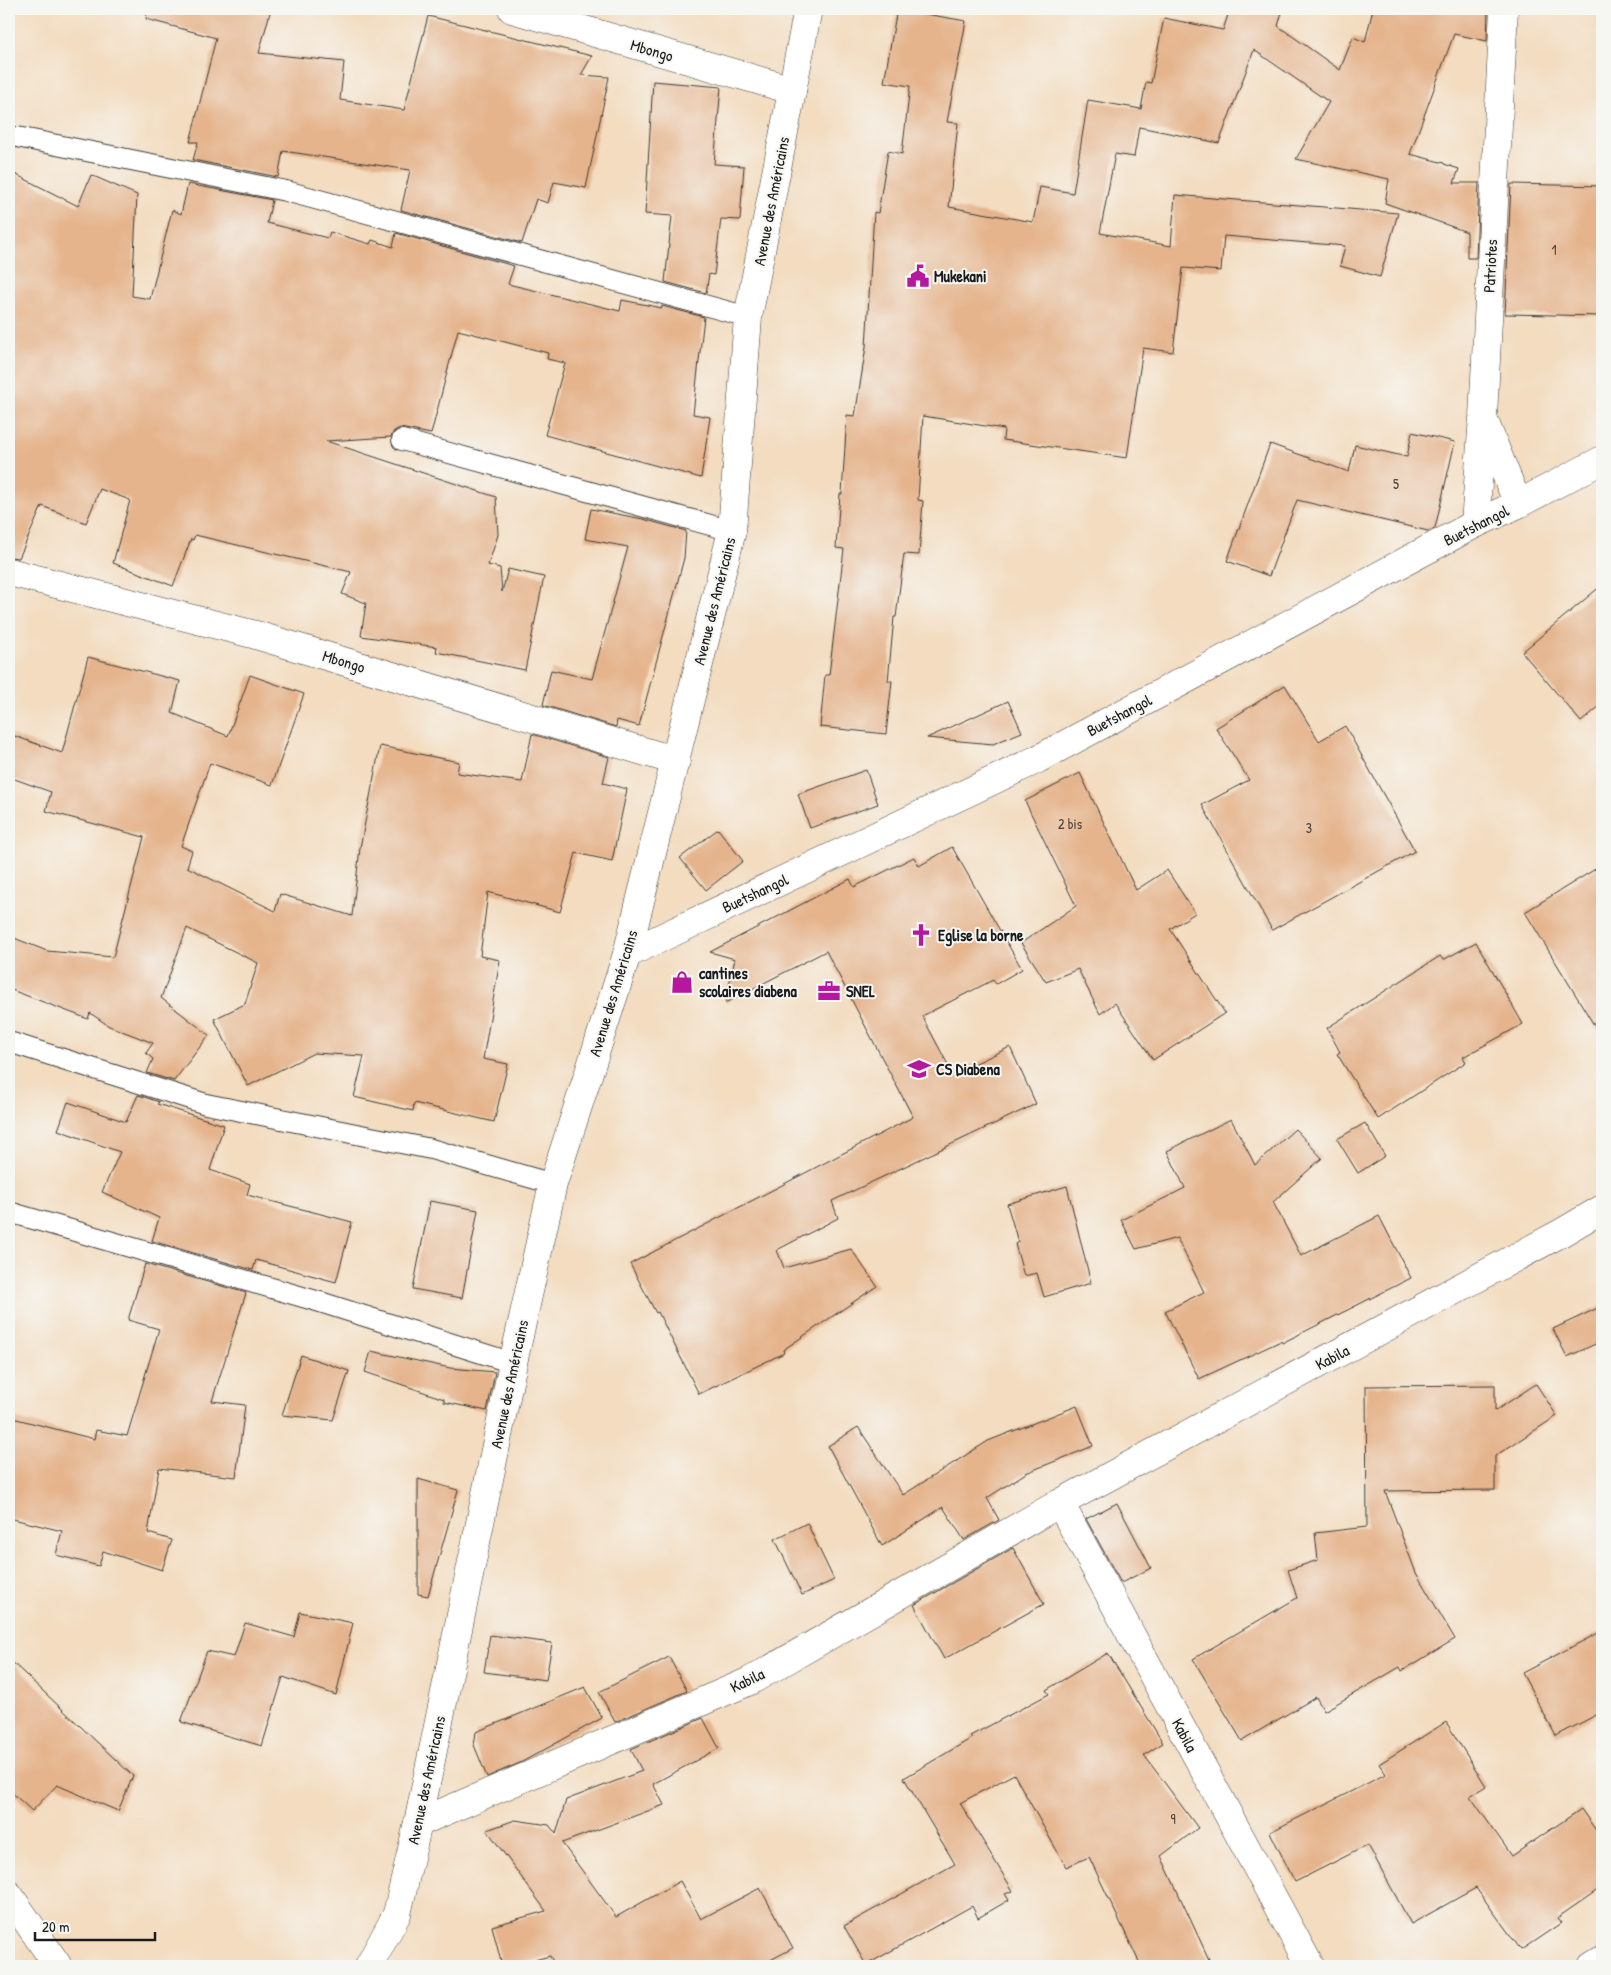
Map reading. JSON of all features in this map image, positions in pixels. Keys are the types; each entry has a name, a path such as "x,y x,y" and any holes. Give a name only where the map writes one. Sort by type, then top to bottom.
{"street":[{"name":"Mbongo","path":"512,9 792,90"},
{"name":"Avenue des Américains","path":"369,1966 397,1914 418,1823 513,1363 553,1184 627,954 732,531 748,317 808,9"},
{"name":"Patriotes","path":"1475,524 1483,417 1504,9"},
{"path":"1483,417 1518,504"},
{"name":"Buetshangol","path":"627,954 1038,759 1475,524 1602,460"},
{"name":"Mbongo","path":"9,572 256,635 676,761"},
{"name":"Kabila","path":"418,1823 750,1681 1060,1503 1561,1233 1602,1209"},
{"name":"Kabila","path":"1060,1503 1310,1966"},
{"path":"9,1895 58,1966"},
{"path":"1592,1966 1602,1960"}],"lane":[{"path":"17,138 286,191 748,317"},
{"path":"402,440 732,531"},
{"path":"9,1042 206,1104 431,1149 553,1184"},
{"path":"9,1212 320,1302 513,1363"}],"building":[{"path":"148,9 271,9 259,53 344,62 340,100 404,110 428,16 592,56 581,75 609,77 586,188 554,182 548,203 536,199 522,243 401,210 410,170 283,151 278,177 193,160 198,142 190,142 216,38 146,19"},
{"path":"897,9 966,21 947,122 958,123 949,207 1033,222 1040,187 1073,193 1088,100 1141,109 1146,82 1151,83 1164,18 1223,30 1230,9 1283,9 1278,26 1340,70 1353,37 1365,42 1373,9 1488,9 1487,41 1454,34 1410,154 1459,169 1454,183 1479,183 1476,258 1467,258 1467,232 1385,203 1389,179 1296,159 1329,102 1254,50 1219,143 1139,127 1134,157 1115,154 1100,233 1171,246 1175,195 1398,213 1380,277 1340,266 1345,246 1224,236 1221,271 1183,268 1173,352 1143,348 1127,458 1003,440 1004,429 923,416 918,500 923,501 919,555 904,554 896,617 894,617 888,681 892,681 886,734 820,727 825,675 829,675 844,549 836,548 840,494 842,494 847,415 855,416 866,347 874,212 878,213 888,151 902,154 910,86 884,82"},
{"path":"653,81 721,87 714,164 744,166 740,220 721,219 714,275 709,274 706,293 665,282 672,216 645,214"},
{"path":"9,171 78,206 91,175 137,195 132,296 150,299 172,210 181,214 188,184 272,200 267,223 328,238 330,232 370,244 372,240 393,247 396,233 514,266 508,284 620,311 622,300 662,308 662,306 704,317 693,414 710,417 701,478 545,435 565,363 547,359 548,353 458,330 431,434 400,428 394,431 391,437 326,441 496,497 498,535 488,565 500,568 502,592 508,569 544,577 525,670 436,652 437,647 361,636 366,603 342,594 351,572 195,535 193,540 191,539 173,586 113,563 130,500 100,489 86,523 42,506 19,558 9,557"},
{"path":"1511,184 1602,186 1602,316 1505,314"},
{"path":"1412,432 1455,442 1435,528 1428,531 1297,500 1269,576 1227,561 1270,444 1349,472 1355,445 1407,457"},
{"path":"591,509 643,519 686,531 684,558 639,726 617,720 616,727 543,705 551,670 592,679 628,547 585,539"},
{"path":"1602,585 1602,704 1581,722 1522,652"},
{"path":"88,657 180,681 172,713 228,736 250,675 304,694 272,785 210,763 181,846 192,851 187,867 275,911 280,894 352,916 360,848 380,746 459,762 457,773 522,782 532,734 609,757 603,783 627,789 612,861 576,853 560,912 488,892 480,956 500,960 483,1059 508,1064 494,1122 414,1103 413,1111 354,1097 364,1056 314,1053 248,1086 214,1019 245,1004 258,963 187,928 161,998 209,1035 174,1081 147,1073 153,1059 146,1053 153,1043 109,1026 90,1013 88,1019 9,989 9,936 47,951 113,957 144,837 46,811 51,792 9,777 9,734 62,753"},
{"path":"1285,685 1319,741 1345,726 1415,851 1272,930 1202,805 1249,780 1216,728"},
{"path":"1008,701 1022,732 993,744 927,738"},
{"path":"866,770 878,804 810,828 798,794"},
{"path":"1080,773 1136,890 1167,870 1195,913 1170,929 1225,1013 1153,1060 1115,1003 1100,1014 1078,969 1046,982 1021,943 1076,906 1025,801"},
{"path":"718,829 743,861 706,890 680,858"},
{"path":"952,847 1022,969 996,984 993,980 922,1016 953,1074 1010,1047 1036,1104 832,1201 838,1218 777,1250 784,1268 851,1249 877,1286 783,1350 784,1353 699,1394 658,1312 656,1313 630,1264 913,1117 826,951 725,1003 735,959 710,952 850,879 854,887 914,857 919,866"},
{"path":"1602,865 1602,1038 1525,912"},
{"path":"1476,942 1523,1024 1463,1057 1466,1062 1378,1119 1337,1054 1340,1052 1327,1028 1440,956 1443,960"},
{"path":"138,1095 159,1102 157,1104 224,1125 210,1170 250,1184 247,1195 352,1222 336,1282 256,1260 253,1270 152,1241 159,1218 102,1192 120,1152 58,1130 68,1102 126,1122"},
{"path":"1231,1119 1255,1165 1295,1129 1322,1158 1273,1202 1301,1256 1379,1216 1411,1278 1282,1343 1281,1341 1199,1379 1165,1311 1204,1292 1177,1238 1136,1249 1121,1220 1185,1188 1167,1151"},
{"path":"1365,1123 1385,1156 1358,1173 1337,1139"},
{"path":"1067,1186 1091,1283 1044,1297 1037,1273 1024,1276 1015,1244 1018,1242 1007,1204"},
{"path":"430,1201 478,1210 462,1298 413,1289"},
{"path":"145,1264 246,1293 212,1401 245,1405 236,1477 159,1468 148,1533 172,1540 162,1570 103,1551 99,1566 56,1555 62,1531 9,1518 9,1417 94,1439 96,1430 127,1436 159,1329 128,1320"},
{"path":"1602,1306 1602,1341 1567,1357 1553,1329"},
{"path":"371,1351 450,1368 495,1372 487,1411 444,1402 444,1399 365,1372"},
{"path":"301,1355 349,1371 333,1420 282,1415"},
{"path":"1536,1384 1557,1416 1495,1456 1495,1490 1385,1491 1416,1573 1455,1639 1402,1671 1400,1667 1324,1711 1316,1697 1242,1741 1193,1659 1297,1598 1288,1570 1318,1560 1315,1533 1367,1527 1366,1386 1495,1385 1495,1411"},
{"path":"1077,1406 1093,1446 1026,1473 987,1498 999,1520 964,1540 943,1507 882,1546 828,1446 858,1427 903,1495 988,1441"},
{"path":"418,1479 458,1490 428,1596 418,1594"},
{"path":"1117,1503 1151,1568 1121,1583 1086,1519"},
{"path":"807,1523 834,1580 802,1595 775,1539"},
{"path":"1013,1548 1044,1604 944,1659 914,1605"},
{"path":"300,1612 353,1623 336,1695 283,1677 262,1746 181,1722 207,1651 234,1657 245,1623 294,1637"},
{"path":"1602,1631 1602,1712 1556,1736 1522,1673"},
{"path":"490,1635 552,1643 546,1680 484,1672"},
{"path":"1108,1653 1163,1743 1144,1755 1198,1828 1161,1856 1212,1966 1141,1966 1089,1857 1066,1867 1014,1774 960,1803 1013,1891 1005,1894 1009,1900 978,1918 972,1906 866,1965 844,1926 955,1864 904,1778 972,1738 970,1736 1049,1694 1046,1690"},
{"path":"669,1657 687,1691 615,1722 599,1692"},
{"path":"9,1659 133,1776 118,1811 57,1785 32,1811 9,1790"},
{"path":"585,1687 602,1718 522,1762 487,1777 474,1745 476,1732"},
{"path":"703,1718 719,1748 653,1784 664,1805 562,1843 616,1917 680,1881 701,1919 760,1888 793,1948 759,1966 555,1966 550,1956 511,1966 502,1966 492,1926 546,1911 487,1830 515,1820 549,1825 556,1834 566,1800 642,1771 631,1749"},
{"path":"1446,1722 1486,1786 1470,1796 1512,1856 1581,1809 1602,1839 1602,1887 1557,1918 1561,1923 1521,1950 1476,1888 1411,1924 1368,1845 1295,1882 1270,1832 1386,1774 1379,1764"}],"place":[{"name":"Mukekani","path":"918,276"},
{"name":"Eglise la borne","path":"921,935"},
{"name":"cantines scolaires diabena","path":"682,982"},
{"name":"SNEL","path":"829,991"},
{"name":"CS Diabena","path":"919,1069"}]}
